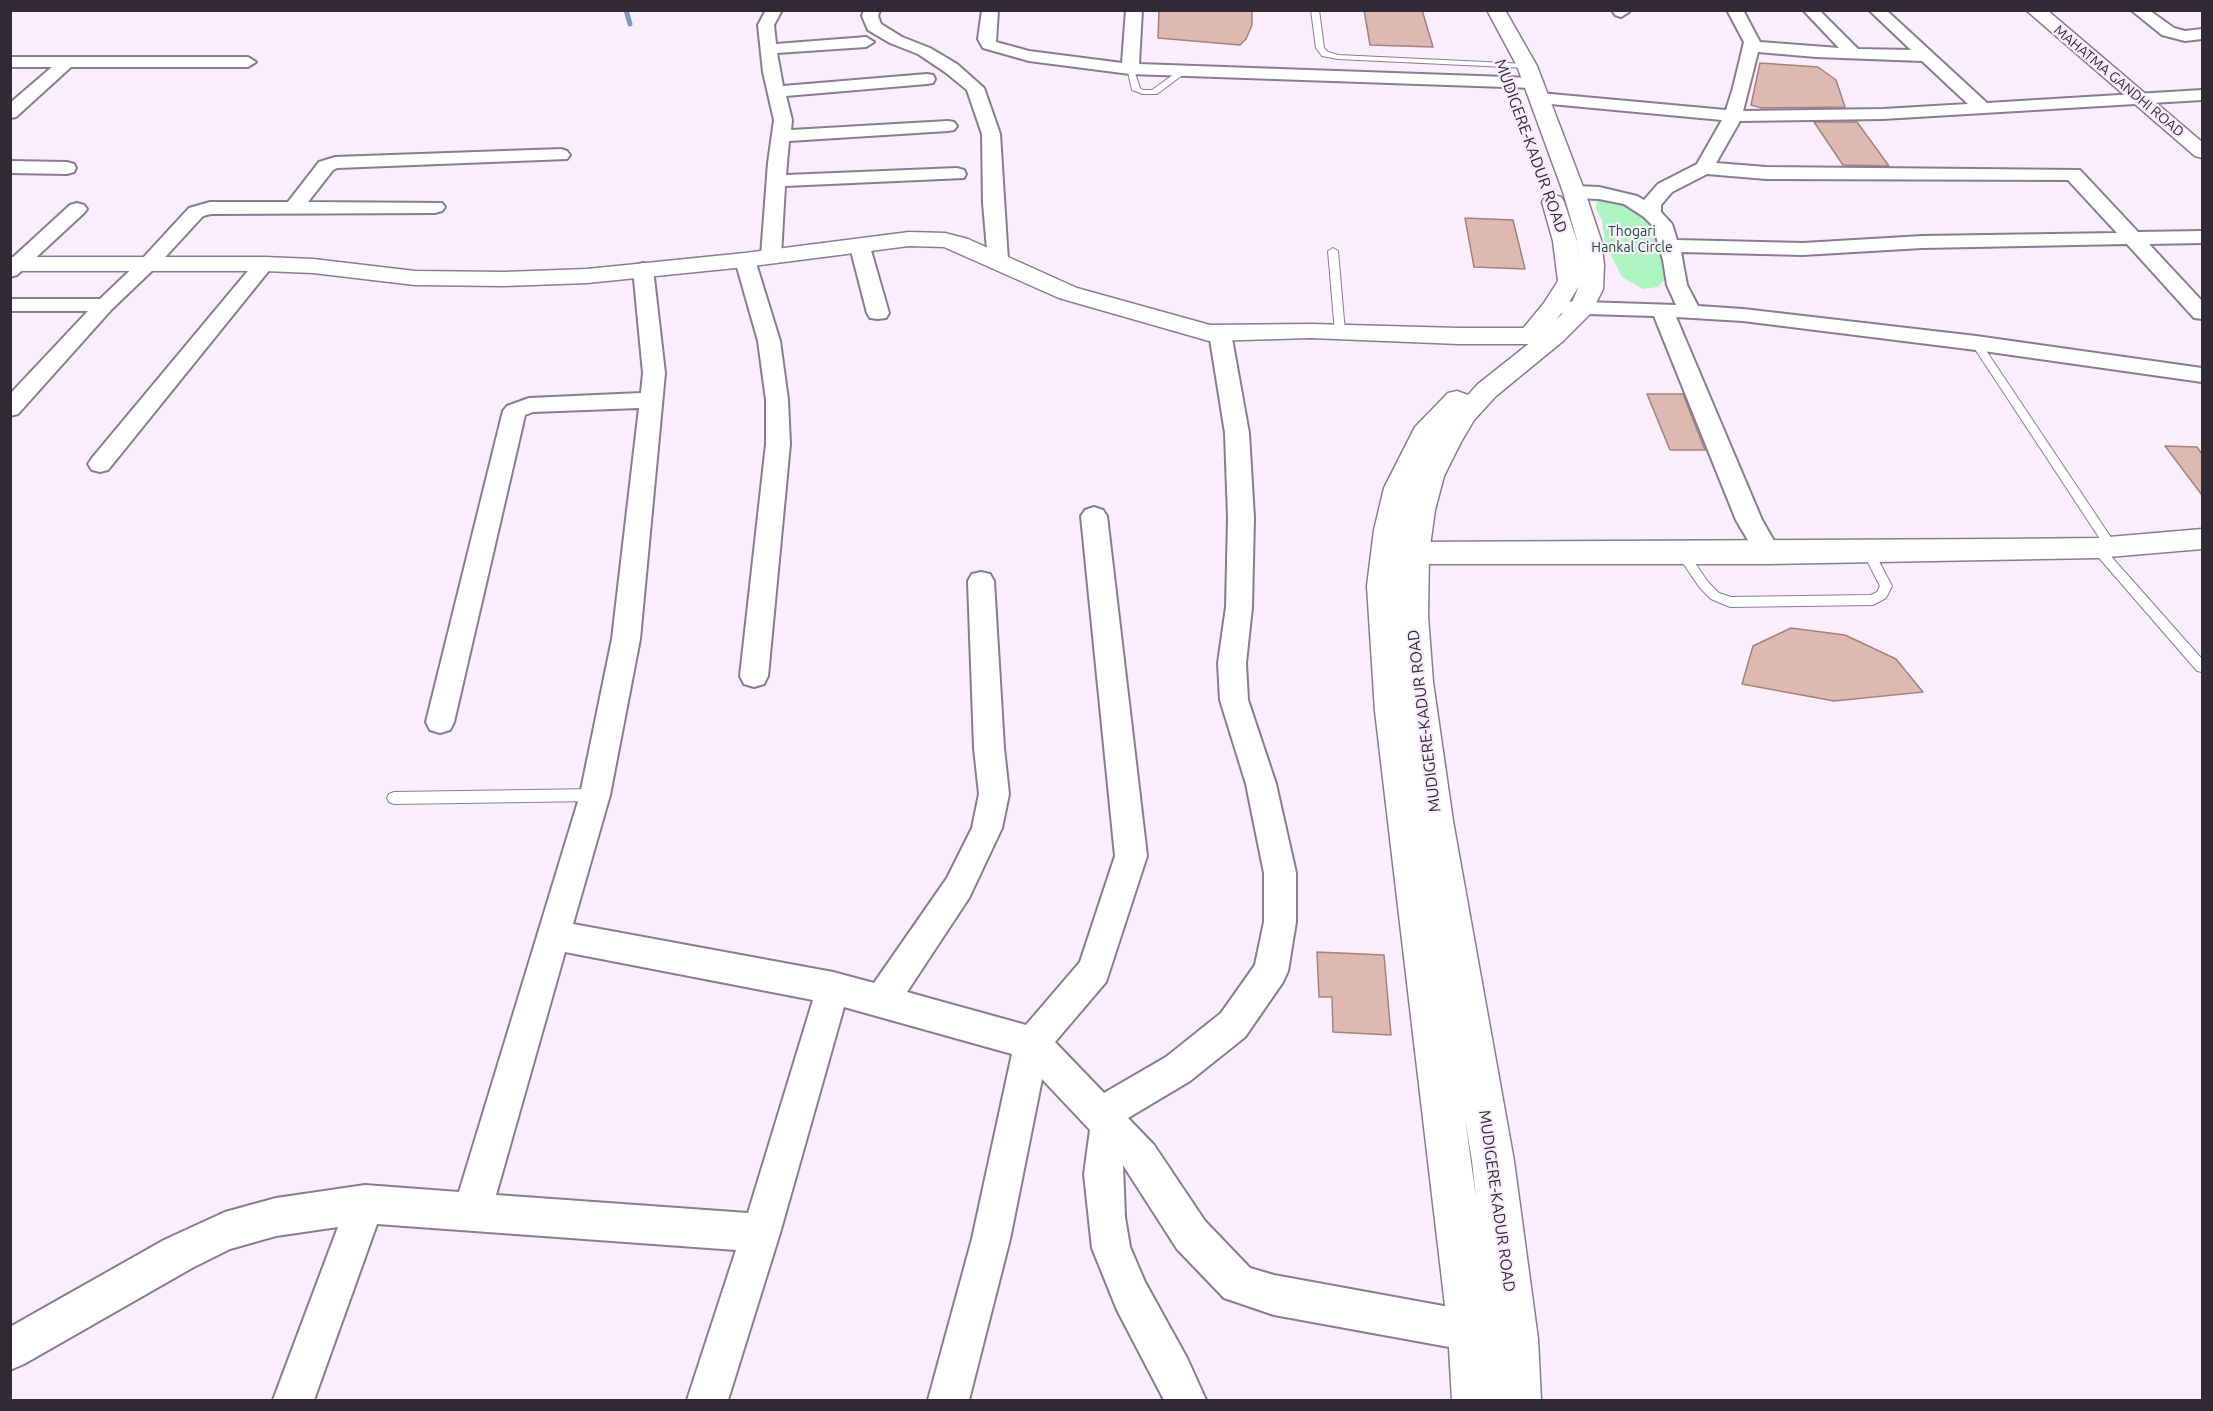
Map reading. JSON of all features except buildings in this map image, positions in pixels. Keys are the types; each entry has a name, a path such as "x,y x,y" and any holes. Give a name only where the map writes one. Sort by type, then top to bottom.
{"main road":[{"name":"MUDIGERE-KADUR ROAD","path":"1477,10 1523,79 1562,225 1570,281 1554,322 1478,375 1425,433 1398,488 1389,530 1382,586 1392,711 1471,1331 1487,1400"},
{"name":"MUDIGERE-KADUR ROAD","path":"1487,1400 1515,1339 1493,1161 1435,821 1416,682 1412,616 1414,553 1420,510 1430,476 1447,442 1464,415 1487,390 1554,322 1591,289 1592,265 1589,240 1574,192 1523,79 1496,10"},
{"name":"MAHATMA GANDHI ROAD","path":"2035,10 2202,152"},
{"path":"14,266 149,263 264,264 313,266 415,278 504,279 587,276 860,247 909,239 945,240 960,244 1068,293 1209,333 1340,332 1459,336 1554,322"},
{"path":"1414,553 1768,554 2103,547 2202,540"}],"street":[{"path":"771,256 783,120 776,92 771,37 766,25 774,10"},
{"path":"872,10 870,16 874,27 896,40 924,51 951,68 975,88 991,134 993,203 998,261"},
{"path":"990,10 986,39 989,45 1029,56 1130,69 1523,79 1732,116 1883,114 2202,95"},
{"path":"1130,69 1134,10"},
{"path":"1704,168 1729,126 1752,42 1735,10"},
{"path":"1810,10 1853,53"},
{"path":"1876,10 1984,109"},
{"path":"2138,10 2168,32 2185,36 2202,34"},
{"path":"771,37 866,42"},
{"path":"1751,46 1816,52 1927,56"},
{"path":"10,62 248,62"},
{"path":"12,109 67,62"},
{"path":"776,92 927,79"},
{"path":"781,136 948,126"},
{"path":"294,207 326,166 335,163 561,155"},
{"path":"10,167 67,168"},
{"path":"1651,213 1650,204 1665,188 1704,168 1766,173 2070,173 2078,177 2131,239 2202,313"},
{"path":"776,182 957,174"},
{"path":"1574,192 1630,200 1651,213 1662,224 1673,260 1677,285 1690,311"},
{"path":"10,409 105,305 201,209 435,207"},
{"path":"14,266 77,209"},
{"path":"1668,246 1803,249 1922,242 2202,237"},
{"path":"860,247 878,313"},
{"path":"745,260 769,341 777,400 778,444 754,676"},
{"path":"100,464 264,264"},
{"path":"472,1212 595,795 626,639 654,373 643,269"},
{"path":"10,305 105,305"},
{"path":"1662,310 1749,520 1768,554"},
{"path":"1554,322 1662,310 1743,315 1976,343 2202,375"},
{"path":"1185,1401 1173,1372 1131,1296 1111,1248 1103,1174 1117,1133 1178,1069 1233,1025 1271,971 1280,922 1280,873 1261,784 1234,700 1232,663 1239,607 1241,518 1237,433 1220,333"},
{"path":"440,722 515,411 529,405 651,399"},
{"path":"948,1401 990,1239 1032,1043 1094,971 1131,856 1094,516"},
{"path":"881,1002 958,888 987,828 994,794 981,581"},
{"path":"554,936 833,988 1032,1043 1117,1133 1191,1235 1238,1284 1274,1295 1471,1331"},
{"path":"708,1401 761,1233 833,988"},
{"path":"10,1350 178,1254 225,1231 276,1217 365,1204 761,1233"},
{"path":"294,1401 365,1204"}],"lane":[{"path":"1315,10 1320,48 1325,54 1523,79"},
{"path":"1332,251 1340,332"},
{"path":"1976,343 2103,547 2202,667"},
{"path":"1682,554 1704,585 1715,596 1730,602 1873,600 1882,595 1886,586 1868,551"},
{"path":"394,798 595,795"}],"green space":[{"name":"Thogari Hankal Circle","path":"1599,199 1631,208 1651,222 1657,233 1666,269 1666,278 1658,287 1643,289 1622,277 1605,243 1602,220 1596,209"}],"waterway":[{"path":"626,10 630,24"}]}
